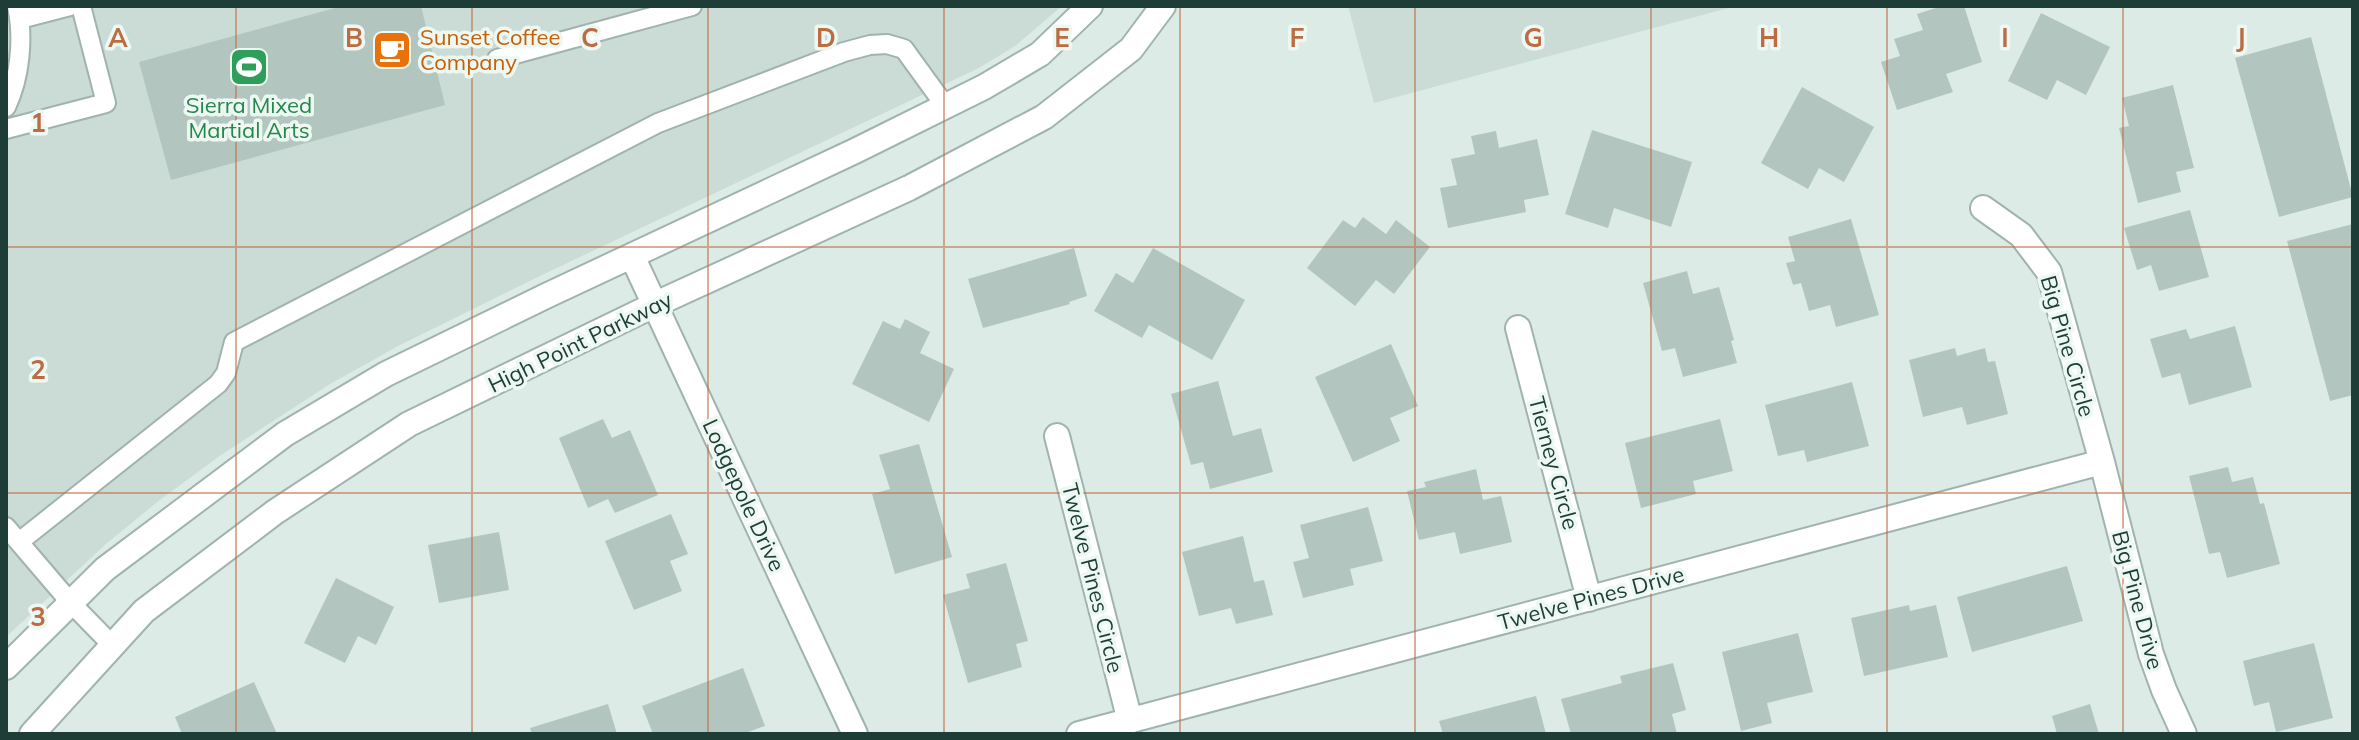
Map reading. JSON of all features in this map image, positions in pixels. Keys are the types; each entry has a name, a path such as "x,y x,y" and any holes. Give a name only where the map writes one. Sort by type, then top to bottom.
{"street":[{"path":"6,667 105,569 285,434 386,374 946,107 1040,54 1090,6"},
{"name":"High Point Parkway","path":"32,734 144,611 275,512 409,424 656,304 909,188 1044,117 1131,49 1163,6"},
{"name":"Big Pine Circle","path":"1983,208 2021,235 2049,272 2102,462"},
{"name":"Lodgepole Drive","path":"632,256 855,734"},
{"name":"Tierney Circle","path":"1518,328 1589,599"},
{"name":"Twelve Pines Circle","path":"1057,436 1130,721"},
{"name":"Twelve Pines Drive","path":"1079,734 2102,462"},
{"name":"Big Pine Drive","path":"2102,462 2151,654 2184,734"}],"lane":[{"path":"6,107 14,90 20,48 19,12 70,6"},
{"path":"6,129 106,103 81,6"},
{"path":"497,59 692,6"},
{"path":"19,542 218,384 226,373 234,342 658,123 819,60 870,45 887,44 904,49 946,107"},
{"path":"6,527 70,602 113,646"}],"shaded area":[{"path":"6,6 1062,6 1015,46 979,68 546,273 398,346 330,384 221,455 161,499 107,543 6,637"},
{"path":"1348,6 1736,6 1374,103"}],"building":[{"path":"342,6 421,6 445,105 171,180 139,62"},
{"path":"1942,6 1964,6 1982,62 1946,74 1953,92 1897,110 1881,62 1900,56 1894,39 1923,30 1917,14"},
{"path":"2041,13 2110,47 2086,95 2057,80 2047,100 2008,81"},
{"path":"2311,37 2353,197 2279,217 2235,58"},
{"path":"2173,85 2194,168 2176,172 2181,192 2138,203 2119,128 2129,126 2122,98"},
{"path":"1802,87 1874,127 1844,182 1819,168 1808,189 1761,163"},
{"path":"1592,130 1692,162 1671,227 1614,208 1608,228 1565,214"},
{"path":"1496,131 1499,148 1537,139 1549,195 1524,200 1526,212 1448,228 1440,188 1457,185 1451,159 1475,154 1471,136"},
{"path":"2190,210 2209,277 2159,291 2151,265 2137,270 2124,228"},
{"path":"1363,217 1386,234 1396,220 1430,247 1394,294 1376,280 1355,306 1307,268 1343,220 1355,228"},
{"path":"1851,219 1879,315 1836,327 1830,305 1809,311 1801,283 1793,285 1786,263 1795,261 1788,237"},
{"path":"2353,224 2353,395 2330,401 2287,241"},
{"path":"1074,248 1087,296 1070,304 983,328 968,279"},
{"path":"1153,248 1245,300 1212,360 1149,325 1142,338 1094,311 1116,273 1133,283"},
{"path":"1687,271 1693,294 1719,287 1737,363 1683,377 1675,348 1662,351 1643,283"},
{"path":"905,319 930,332 920,353 954,369 929,422 852,384 883,321 900,329"},
{"path":"2235,326 2252,387 2189,405 2180,373 2162,378 2150,339 2186,329 2190,339"},
{"path":"1391,344 1418,406 1390,418 1400,441 1353,462 1315,377"},
{"path":"1955,348 1957,356 1985,348 1988,362 1995,361 2008,414 1967,425 1962,407 1923,417 1909,360"},
{"path":"1218,381 1233,436 1261,428 1273,472 1210,489 1203,462 1191,465 1171,394"},
{"path":"1852,382 1869,446 1807,462 1804,450 1778,456 1765,405"},
{"path":"603,419 612,438 630,430 658,495 615,513 608,499 588,508 559,438"},
{"path":"1720,419 1733,471 1693,481 1696,494 1641,508 1625,443"},
{"path":"919,444 952,557 895,574 872,494 890,489 879,455"},
{"path":"2228,467 2232,482 2253,477 2260,504 2264,503 2280,564 2227,578 2220,552 2209,554 2189,476"},
{"path":"1476,469 1483,500 1501,496 1512,542 1460,554 1455,532 1419,540 1407,491 1426,487 1424,482"},
{"path":"1368,507 1383,561 1350,569 1354,585 1303,598 1293,562 1309,558 1300,525"},
{"path":"671,514 688,554 670,561 682,591 634,610 605,541"},
{"path":"499,532 509,590 439,603 428,545"},
{"path":"1243,536 1254,582 1264,580 1273,615 1236,624 1231,608 1199,616 1182,552"},
{"path":"1006,563 1028,641 1016,644 1022,667 968,683 943,595 970,588 966,574"},
{"path":"2067,566 2083,621 1972,652 1957,597"},
{"path":"336,578 394,607 376,645 358,636 345,663 304,643"},
{"path":"1909,605 1910,611 1936,605 1948,657 1864,676 1851,618"},
{"path":"1798,633 1813,692 1767,703 1772,723 1741,731 1722,652"},
{"path":"2314,643 2333,718 2276,732 2269,702 2254,706 2243,661"},
{"path":"1673,663 1686,710 1672,714 1677,734 1571,734 1561,699 1622,683 1620,676"},
{"path":"743,668 765,726 743,734 653,734 642,706"},
{"path":"254,682 277,734 182,734 175,717"},
{"path":"1536,696 1546,734 1443,734 1439,721"},
{"path":"608,704 617,734 532,734 530,728"},
{"path":"2090,704 2099,734 2057,734 2052,716"}],"place":[{"name":"Sunset Coffee Company","path":"392,50"},
{"name":"Sierra Mixed Martial Arts","path":"249,67"}]}
